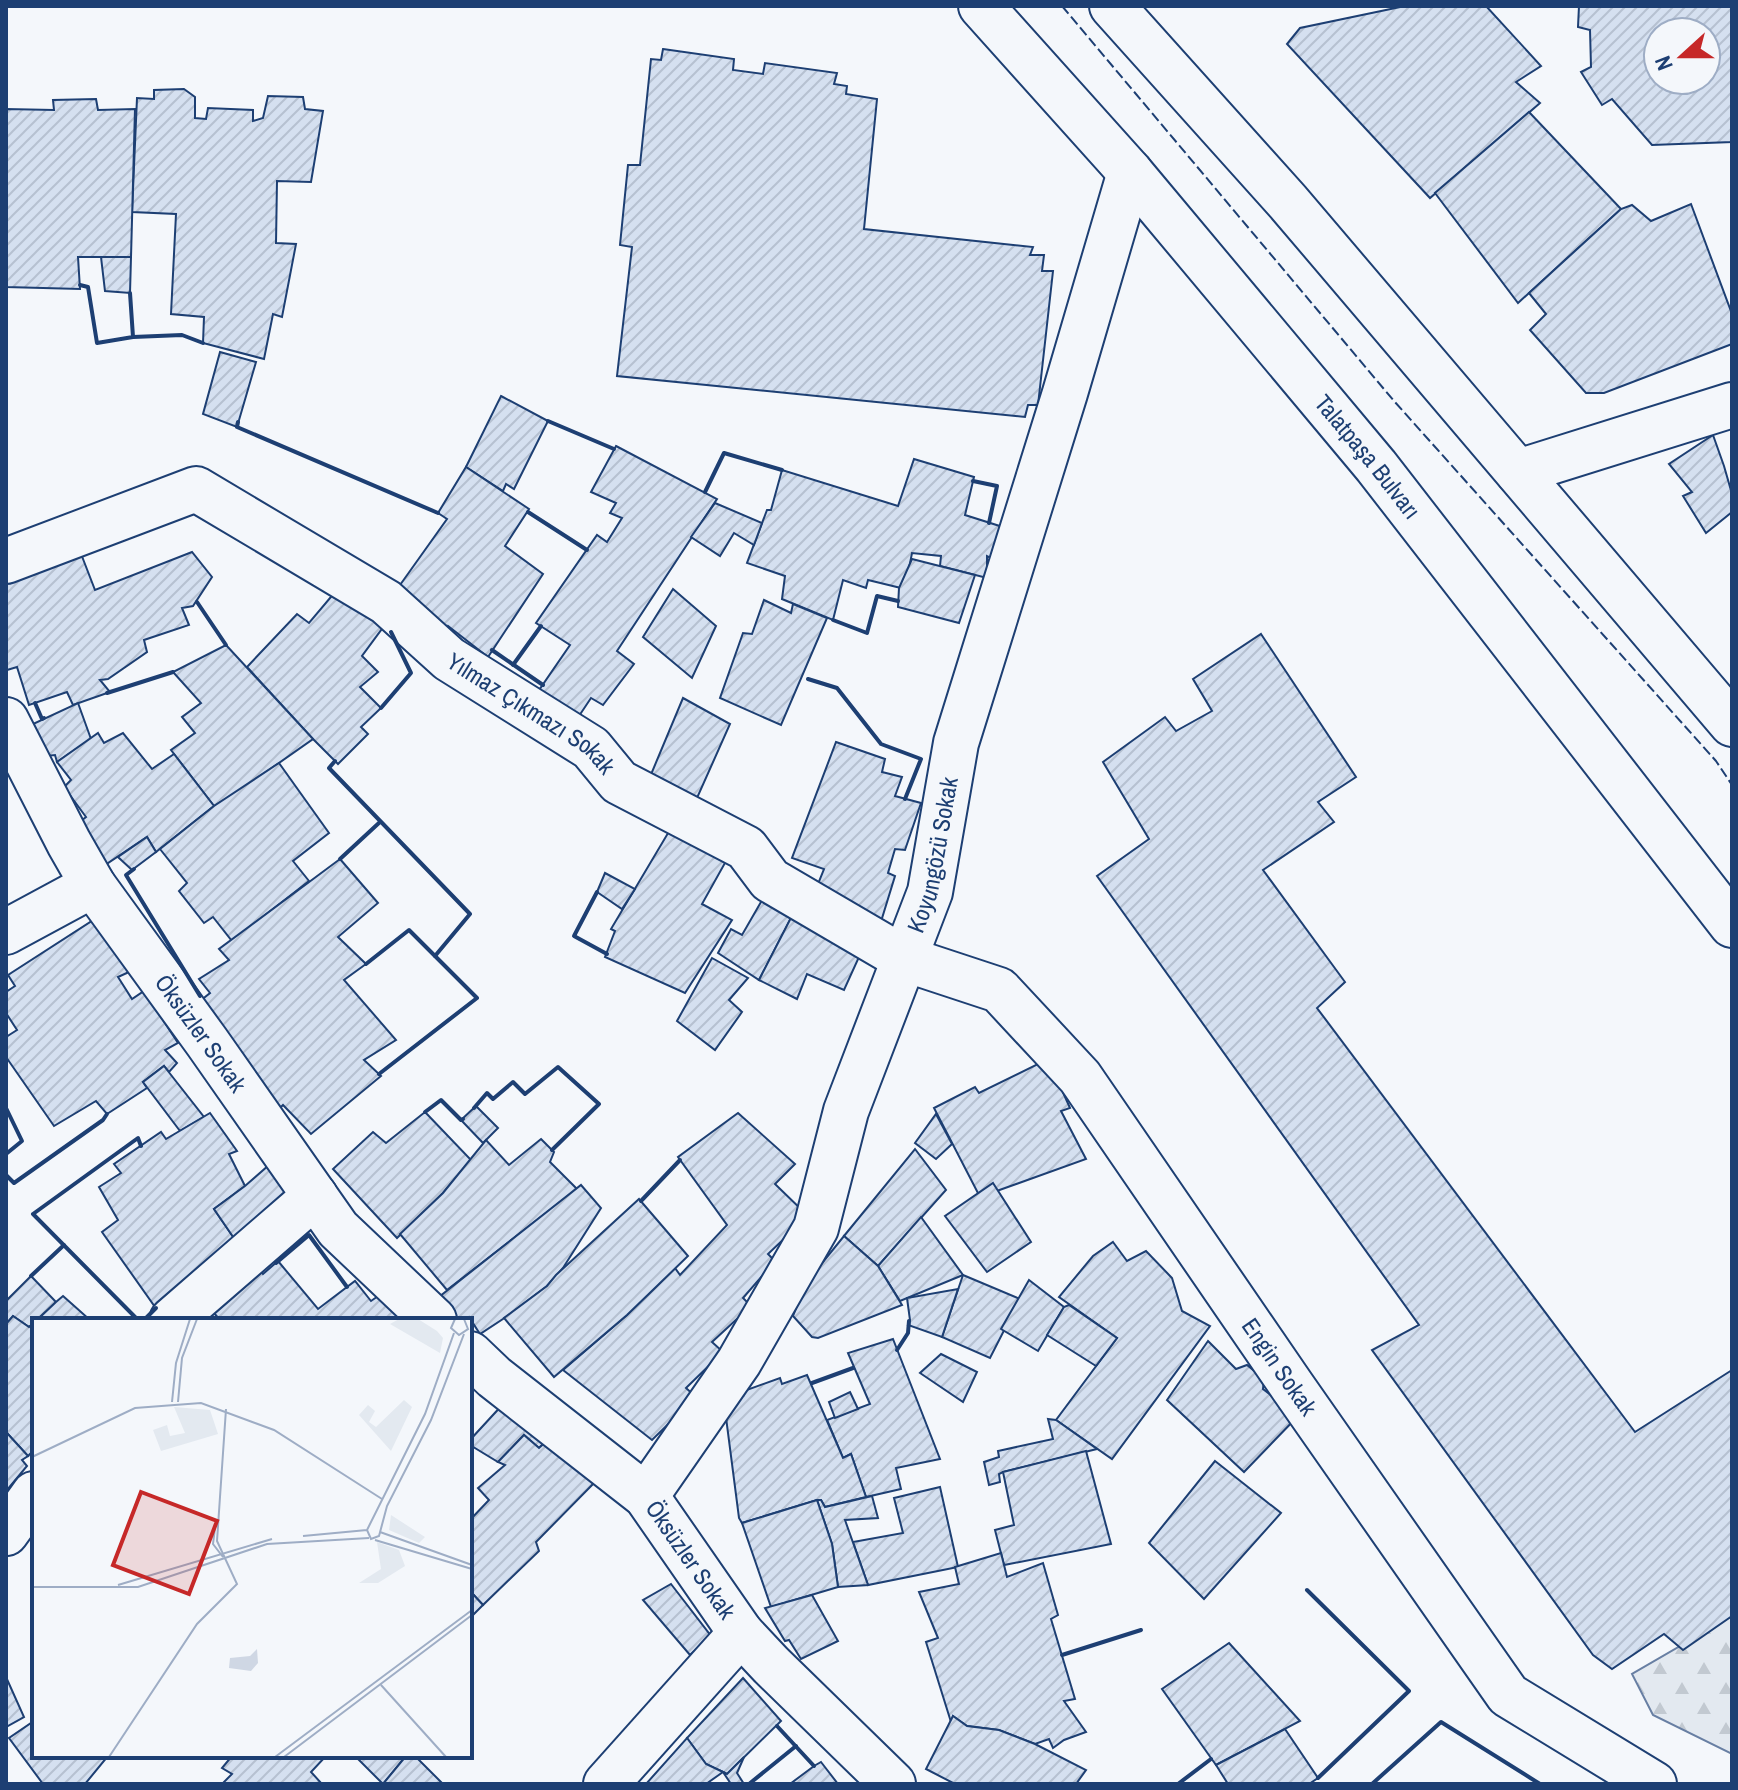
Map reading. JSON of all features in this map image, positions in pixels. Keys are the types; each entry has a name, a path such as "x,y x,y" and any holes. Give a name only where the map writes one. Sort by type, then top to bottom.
{"street":[{"name":"Talatpaşa Bulvarı","path":"981,6 1130,172 1376,466 1732,925"},
{"path":"1123,7 1732,724"},
{"name":"Koyungözü Sokak","path":"646,1496 739,1362 816,1228 846,1111 930,892 956,743 1130,172"},
{"path":"1518,472 1732,405"},
{"name":"Yılmaz Çıkmazı Sokak","path":"6,561 196,489 386,602 449,659 591,748 619,782 746,848 770,880 905,959"},
{"name":"Öksüzler Sokak","path":"6,720 93,885 338,1229 432,1318"},
{"path":"6,932 93,885"},
{"name":"Engin Sokak","path":"905,959 999,990 1080,1077 1508,1695 1654,1784"},
{"path":"174,1318 315,1196"},
{"name":"Öksüzler Sokak","path":"472,1356 494,1377 646,1496 741,1633 893,1784"},
{"path":"6,1533 32,1497"},
{"path":"606,1784 741,1633"}],"green space":[{"path":"1732,1616 1732,1754 1653,1715 1632,1674"}],"building":[{"path":"1405,6 1486,6 1541,66 1516,82 1540,103 1430,198 1287,44 1300,28"},
{"path":"1579,6 1732,6 1732,142 1652,145 1612,99 1602,105 1581,72 1591,67 1590,30 1578,27"},
{"path":"663,49 734,59 733,70 763,74 765,63 837,73 834,84 847,86 846,94 877,99 864,229 1033,247 1030,255 1044,255 1042,271 1053,271 1038,405 1028,405 1025,417 617,376 632,247 620,245 628,165 640,165 651,59 661,60"},
{"path":"184,89 195,97 195,118 206,119 208,108 253,110 253,121 263,118 268,96 303,97 305,109 323,111 311,182 277,181 276,243 296,244 282,317 273,314 264,359 203,343 204,317 171,314 176,214 132,212 137,98 154,99 154,90"},
{"path":"96,99 98,110 135,109 131,257 78,257 80,289 6,287 6,109 54,110 53,100"},
{"path":"1529,112 1621,209 1518,303 1435,193"},
{"path":"1691,204 1732,314 1732,344 1604,393 1586,393 1530,330 1546,314 1529,293 1621,209 1632,205 1651,221"},
{"path":"101,257 131,257 130,293 105,291"},
{"path":"220,352 256,362 237,427 203,414"},
{"path":"501,396 548,421 514,489 506,484 503,491 466,467"},
{"path":"1713,435 1732,494 1732,512 1706,533 1683,496 1692,492 1669,464"},
{"path":"616,446 717,499 617,651 634,664 603,705 591,698 577,719 535,696 570,645 536,623 597,535 607,542 622,518 610,513 616,503 591,492"},
{"path":"914,459 974,477 965,515 1006,528 997,561 987,556 987,578 940,566 941,556 912,553 905,589 868,580 866,588 843,580 833,620 782,599 785,576 747,563 767,510 771,510 782,470 898,506"},
{"path":"466,467 529,509 505,546 543,574 488,657 448,626 442,636 395,592 447,519 438,513"},
{"path":"715,503 762,523 754,545 734,533 720,556 691,537"},
{"path":"78,546 95,590 192,552 212,577 193,606 182,608 189,625 144,640 147,652 108,679 100,680 110,692 73,705 67,692 29,705 17,667 6,668 6,569"},
{"path":"912,559 975,575 959,623 898,607 899,588"},
{"path":"341,585 384,626 362,656 378,672 360,687 381,708 361,727 368,734 338,764 247,667 297,614 309,623"},
{"path":"673,589 716,626 692,678 643,637"},
{"path":"764,600 791,613 793,604 827,618 781,725 720,698 743,633 752,634"},
{"path":"1261,634 1356,777 1318,802 1334,822 1263,870 1345,982 1317,1008 1635,1432 1732,1370 1732,1616 1683,1650 1664,1634 1612,1669 1593,1655 1372,1350 1419,1325 1097,876 1149,839 1103,762 1165,717 1176,731 1212,711 1193,679"},
{"path":"226,645 313,739 214,806 171,750 195,733 182,717 201,703 173,672"},
{"path":"683,698 730,724 693,807 647,784"},
{"path":"78,703 91,739 57,762 55,755 46,756 33,724"},
{"path":"98,733 104,743 123,733 152,769 174,754 214,806 156,852 147,837 105,865 77,824 86,817 64,787 71,780 57,762"},
{"path":"836,742 885,759 882,772 902,777 895,796 921,803 905,850 895,849 888,873 895,876 879,928 814,894 824,869 792,858"},
{"path":"279,763 329,833 293,861 309,881 232,941 213,917 204,923 179,891 187,883 160,849 214,806"},
{"path":"674,823 730,854 702,904 732,920 685,993 605,957 615,931 611,929"},
{"path":"147,837 156,852 132,870 118,857"},
{"path":"340,859 378,903 338,937 366,964 344,980 396,1040 364,1060 381,1076 311,1134 283,1105 277,1111 236,1060 243,1055 234,1043 195,1005 210,993 199,979 229,960 219,949"},
{"path":"605,873 635,889 622,909 597,892"},
{"path":"765,895 795,910 759,980 718,953 731,929 742,935"},
{"path":"795,910 864,946 844,990 807,974 797,999 759,980"},
{"path":"95,919 129,972 118,977 132,999 144,991 178,1043 165,1050 177,1063 169,1072 164,1066 143,1082 147,1088 107,1114 96,1101 54,1126 6,1057 6,1037 17,1030 6,1013 6,992 15,986 8,975"},
{"path":"712,958 748,978 729,1000 742,1012 715,1050 677,1021"},
{"path":"1048,1059 1070,1108 1061,1111 1086,1159 980,1197 934,1108 975,1087 979,1093"},
{"path":"164,1066 204,1117 180,1131 143,1082"},
{"path":"476,1106 498,1128 483,1143 461,1120"},
{"path":"425,1112 471,1160 397,1238 333,1169 373,1132 386,1143"},
{"path":"210,1113 237,1151 229,1154 245,1186 214,1209 240,1247 160,1314 102,1232 118,1220 99,1187 121,1173 114,1164 161,1132 166,1139"},
{"path":"738,1113 795,1164 775,1184 808,1216 768,1254 775,1261 743,1298 751,1306 712,1342 723,1352 686,1388 696,1397 652,1440 563,1370 627,1315 675,1268 680,1275 727,1225 678,1157"},
{"path":"936,1114 952,1144 936,1159 915,1143"},
{"path":"541,1139 554,1152 550,1162 577,1189 447,1290 400,1234 443,1193 486,1140 509,1165"},
{"path":"915,1149 946,1190 878,1266 844,1236"},
{"path":"269,1165 291,1193 240,1247 214,1209"},
{"path":"993,1183 1031,1242 987,1272 945,1216"},
{"path":"581,1185 601,1208 563,1268 547,1286 480,1334 472,1318 455,1318 439,1297"},
{"path":"639,1199 688,1256 627,1315 554,1377 504,1318 547,1286"},
{"path":"921,1217 963,1275 900,1301 878,1266"},
{"path":"844,1236 878,1266 902,1305 818,1338 812,1337 793,1316 806,1283"},
{"path":"1113,1242 1127,1261 1146,1251 1172,1278 1182,1311 1210,1326 1112,1459 1056,1420 1117,1338 1059,1297 1093,1256"},
{"path":"278,1261 318,1309 355,1281 371,1301 381,1294 400,1318 218,1318 207,1305 257,1264 263,1274"},
{"path":"963,1275 1020,1299 990,1358 942,1337"},
{"path":"31,1276 56,1302 39,1318 32,1318 29,1327 13,1316 8,1322 6,1301"},
{"path":"1029,1280 1064,1307 1038,1351 1001,1329"},
{"path":"958,1289 942,1337 908,1325 907,1298"},
{"path":"63,1296 88,1318 39,1318"},
{"path":"1069,1305 1117,1338 1096,1366 1047,1335 1064,1307"},
{"path":"13,1316 29,1327 32,1325 32,1452 28,1456 6,1432 6,1324"},
{"path":"893,1339 940,1459 896,1468 901,1489 866,1497 851,1454 843,1458 827,1420 870,1404 848,1353"},
{"path":"1208,1341 1236,1369 1247,1365 1264,1379 1263,1389 1298,1416 1244,1472 1167,1400"},
{"path":"941,1354 977,1372 963,1402 920,1373"},
{"path":"807,1375 843,1458 851,1454 866,1497 825,1507 821,1500 817,1500 742,1523 724,1402 743,1396 741,1392 780,1378 782,1384"},
{"path":"850,1392 858,1409 835,1418 829,1402"},
{"path":"504,1403 546,1441 539,1448 524,1435 498,1462 472,1446 472,1438"},
{"path":"1048,1419 1056,1420 1097,1449 1003,1472 999,1474 1000,1482 989,1485 984,1462 999,1457 998,1451 1053,1439"},
{"path":"6,1432 28,1456 22,1460 27,1466 7,1490 15,1499 6,1513"},
{"path":"524,1435 539,1448 549,1439 596,1481 536,1542 539,1551 483,1605 472,1593 472,1518 489,1500 478,1488 505,1465 498,1462"},
{"path":"1086,1451 1111,1544 1004,1565 995,1530 1014,1525 1003,1472"},
{"path":"1215,1461 1281,1513 1204,1599 1149,1543"},
{"path":"940,1487 958,1567 868,1585 853,1542 903,1533 894,1498"},
{"path":"872,1496 878,1518 845,1520 868,1585 838,1587 832,1544 817,1500 821,1500 825,1507"},
{"path":"817,1500 832,1544 838,1587 771,1607 742,1523"},
{"path":"1001,1553 1007,1577 1043,1563 1058,1615 1051,1619 1075,1699 1064,1701 1086,1732 1053,1748 1049,1739 1035,1744 999,1730 967,1726 953,1716 951,1722 926,1642 938,1638 919,1592 959,1584 955,1567"},
{"path":"671,1584 711,1636 690,1655 643,1600"},
{"path":"472,1593 483,1605 472,1616"},
{"path":"812,1595 838,1641 801,1659 789,1640 785,1641 765,1608"},
{"path":"1229,1643 1300,1721 1216,1765 1162,1689"},
{"path":"6,1677 24,1717 6,1727"},
{"path":"743,1678 781,1721 727,1774 706,1764 687,1738"},
{"path":"953,1716 967,1726 999,1730 1035,1744 1086,1770 1076,1784 955,1784 926,1769"},
{"path":"32,1722 32,1758 106,1758 85,1784 43,1784 9,1738"},
{"path":"1285,1729 1318,1778 1309,1784 1228,1784 1216,1765"},
{"path":"687,1738 706,1764 723,1772 706,1784 646,1784"},
{"path":"744,1757 737,1773 744,1784 731,1784 723,1772 727,1774"},
{"path":"230,1758 324,1758 311,1772 322,1784 222,1784 232,1774 222,1768"},
{"path":"357,1758 404,1758 383,1784"},
{"path":"404,1758 417,1758 443,1784 383,1784"},
{"path":"821,1762 838,1784 790,1784 814,1766"}],"fence":[{"path":"1062,6 1394,401 1716,761 1732,785"}],"wall":[{"path":"80,285 88,287 97,343 133,337 130,293"},
{"path":"133,337 182,335 203,343"},
{"path":"548,421 614,449"},
{"path":"238,422 237,427 438,513"},
{"path":"705,492 724,453 782,470"},
{"path":"973,481 997,486 989,523"},
{"path":"528,512 587,550"},
{"path":"833,620 867,633 877,596 898,601"},
{"path":"197,602 226,645"},
{"path":"513,665 541,626"},
{"path":"381,708 411,673 391,632"},
{"path":"492,650 543,685"},
{"path":"107,693 173,672"},
{"path":"808,679 837,688 881,744 921,759 905,799"},
{"path":"35,703 44,718"},
{"path":"335,761 329,768 470,914 435,956"},
{"path":"340,859 380,822"},
{"path":"134,869 126,875 200,996"},
{"path":"597,892 574,936 607,954"},
{"path":"366,964 409,930 477,998 379,1074"},
{"path":"474,1108 487,1093 493,1099 513,1082 525,1094 558,1067 599,1104 552,1150"},
{"path":"425,1112 441,1100 463,1119"},
{"path":"6,1108 22,1141 6,1154"},
{"path":"6,1175 14,1183 103,1120 107,1114"},
{"path":"136,1318 33,1214 138,1138 141,1146"},
{"path":"641,1201 680,1160"},
{"path":"276,1263 309,1235 347,1287"},
{"path":"31,1276 64,1245"},
{"path":"146,1318 156,1308"},
{"path":"897,1350 908,1333 909,1321"},
{"path":"812,1383 853,1368"},
{"path":"1307,1590 1409,1691 1318,1778"},
{"path":"1062,1655 1141,1630"},
{"path":"1372,1784 1441,1722 1540,1784"},
{"path":"777,1726 814,1766"},
{"path":"749,1784 796,1746"},
{"path":"1178,1784 1211,1759"}]}
